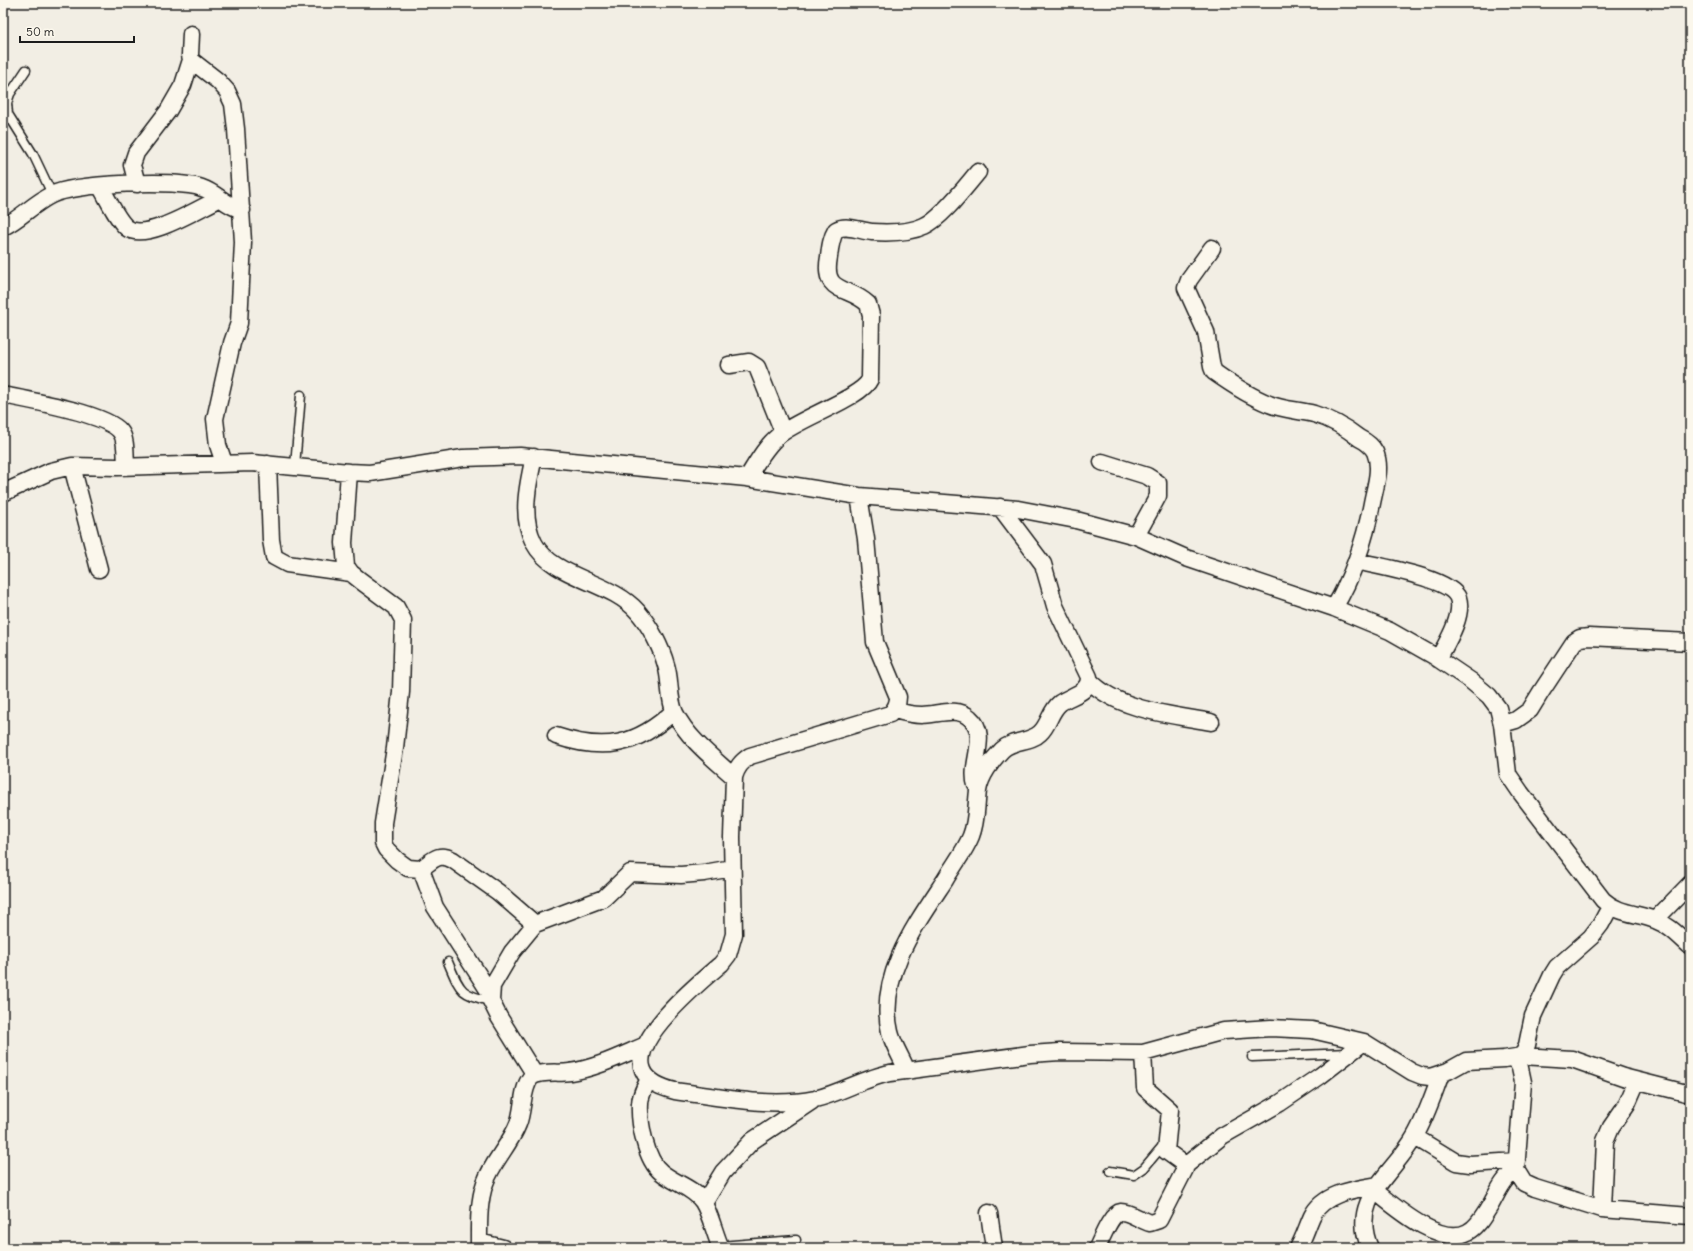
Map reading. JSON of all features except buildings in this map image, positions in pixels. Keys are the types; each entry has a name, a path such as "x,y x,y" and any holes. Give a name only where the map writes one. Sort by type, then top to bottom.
{"street":[{"path":"136,184 132,165 136,153 168,111 184,85 191,60 190,34"},
{"path":"191,60 218,81 227,91 233,104 236,129 243,242 239,323 232,343 215,419 218,445 224,463"},
{"path":"748,478 769,445 783,432 799,422 834,405 865,386 870,379 871,315 868,304 858,297 832,285 828,275 828,263 833,236 836,230 845,227 871,232 887,232 910,230 925,226 946,207 978,172"},
{"path":"3,227 52,194 77,187 165,183 188,184 202,188 233,207 242,210"},
{"path":"100,186 126,227 137,232 158,227 219,199"},
{"path":"1212,248 1189,280 1186,288 1199,313 1206,332 1214,372 1254,397 1271,405 1314,414 1334,421 1355,434 1374,451 1378,462 1378,474 1370,514 1356,561 1342,595 1334,608"},
{"path":"729,365 749,362 758,367 783,432"},
{"path":"3,395 79,413 113,426 120,431 124,438 126,467"},
{"path":"534,457 528,483 526,505 533,541 546,559 612,592 638,612 655,638 666,665 674,711 683,726 700,746 734,777"},
{"path":"3,493 51,471 72,466 126,467 224,463 268,464 370,473 396,470 462,458 534,457 748,478 859,496 1000,507 1076,520 1136,536 1186,558 1334,608 1390,631 1438,659 1471,681 1490,696 1498,708 1502,724 1508,774 1603,900 1610,907 1664,924 1690,946"},
{"path":"1102,462 1146,476 1158,483 1158,496 1136,536"},
{"path":"268,464 271,540 274,557 287,564 351,573"},
{"path":"72,466 99,569"},
{"path":"349,472 344,555 346,566 351,573 396,607 403,620 401,692 383,836 386,849 396,860 408,868 421,869 440,856 449,858 498,892 535,924"},
{"path":"859,496 863,514 875,642 898,697 895,710 890,714 878,718 750,756 739,764 734,777 732,868 734,934 728,955 722,964 671,1008 646,1045 642,1059 643,1070 650,1079 662,1087 675,1091 769,1102 797,1102 816,1098 874,1076 1030,1054 1060,1052 1143,1053 1224,1031 1265,1028 1312,1030 1364,1042 1422,1076 1430,1077 1441,1074 1466,1061 1518,1057 1572,1059 1637,1081 1690,1094"},
{"path":"907,1071 890,1033 888,1011 893,976 900,956 911,934 971,836 977,814 978,790 985,772 1003,749 1017,741 1033,737 1040,733 1053,710 1059,704 1086,688 1090,681 1090,677 1055,606 1043,564 1000,507"},
{"path":"1356,561 1425,578 1442,584 1453,591 1458,599 1459,608 1456,620 1438,659"},
{"path":"1502,724 1516,720 1530,710 1570,648 1580,638 1589,637 1690,642"},
{"path":"1090,681 1105,692 1141,708 1211,722"},
{"path":"895,710 907,714 922,715 960,712 964,713 975,722 979,735 975,780 978,790"},
{"path":"556,736 602,746 619,743 637,737 654,728 674,711"},
{"path":"491,997 495,978 524,936 535,924 604,898 628,874 634,872 681,875 732,868"},
{"path":"421,869 435,907 491,997 499,1017 535,1074"},
{"path":"1655,920 1690,884"},
{"path":"1610,907 1601,924 1591,936 1557,966 1533,1016 1527,1045 1518,1057 1523,1082 1516,1165 1524,1183 1535,1188 1602,1209 1690,1216"},
{"path":"1097,1248 1107,1226 1113,1217 1120,1212 1150,1223 1159,1220 1184,1172 1185,1166 1222,1136 1280,1103 1364,1042"},
{"path":"503,1248 479,1245 480,1204 485,1183 518,1125 526,1086 531,1077 535,1074 570,1072 592,1067 646,1045"},
{"path":"1143,1053 1145,1088 1170,1110 1166,1151 1185,1166"},
{"path":"1370,1248 1363,1226 1368,1205 1376,1188 1414,1137 1441,1074"},
{"path":"650,1079 642,1093 640,1104 642,1123 650,1158 660,1172 697,1195 704,1203 720,1247"},
{"path":"1602,1209 1605,1141 1611,1127 1627,1104 1637,1081"},
{"path":"704,1203 723,1172 752,1140 816,1098"},
{"path":"1414,1137 1456,1162 1470,1164 1516,1165"},
{"path":"1298,1248 1312,1215 1328,1199 1353,1189 1376,1188 1410,1218 1426,1227 1440,1232 1456,1235 1468,1232 1478,1223 1506,1178 1516,1165"},
{"path":"989,1213 994,1248"}],"lane":[{"path":"26,70 10,94 7,103 8,114 33,154 52,194"},
{"path":"295,466 301,394"},
{"path":"448,962 458,986 463,991 477,998 491,997"},
{"path":"1252,1057 1351,1052"},
{"path":"1110,1170 1127,1174 1138,1173 1166,1143"},
{"path":"720,1247 796,1240"}]}
